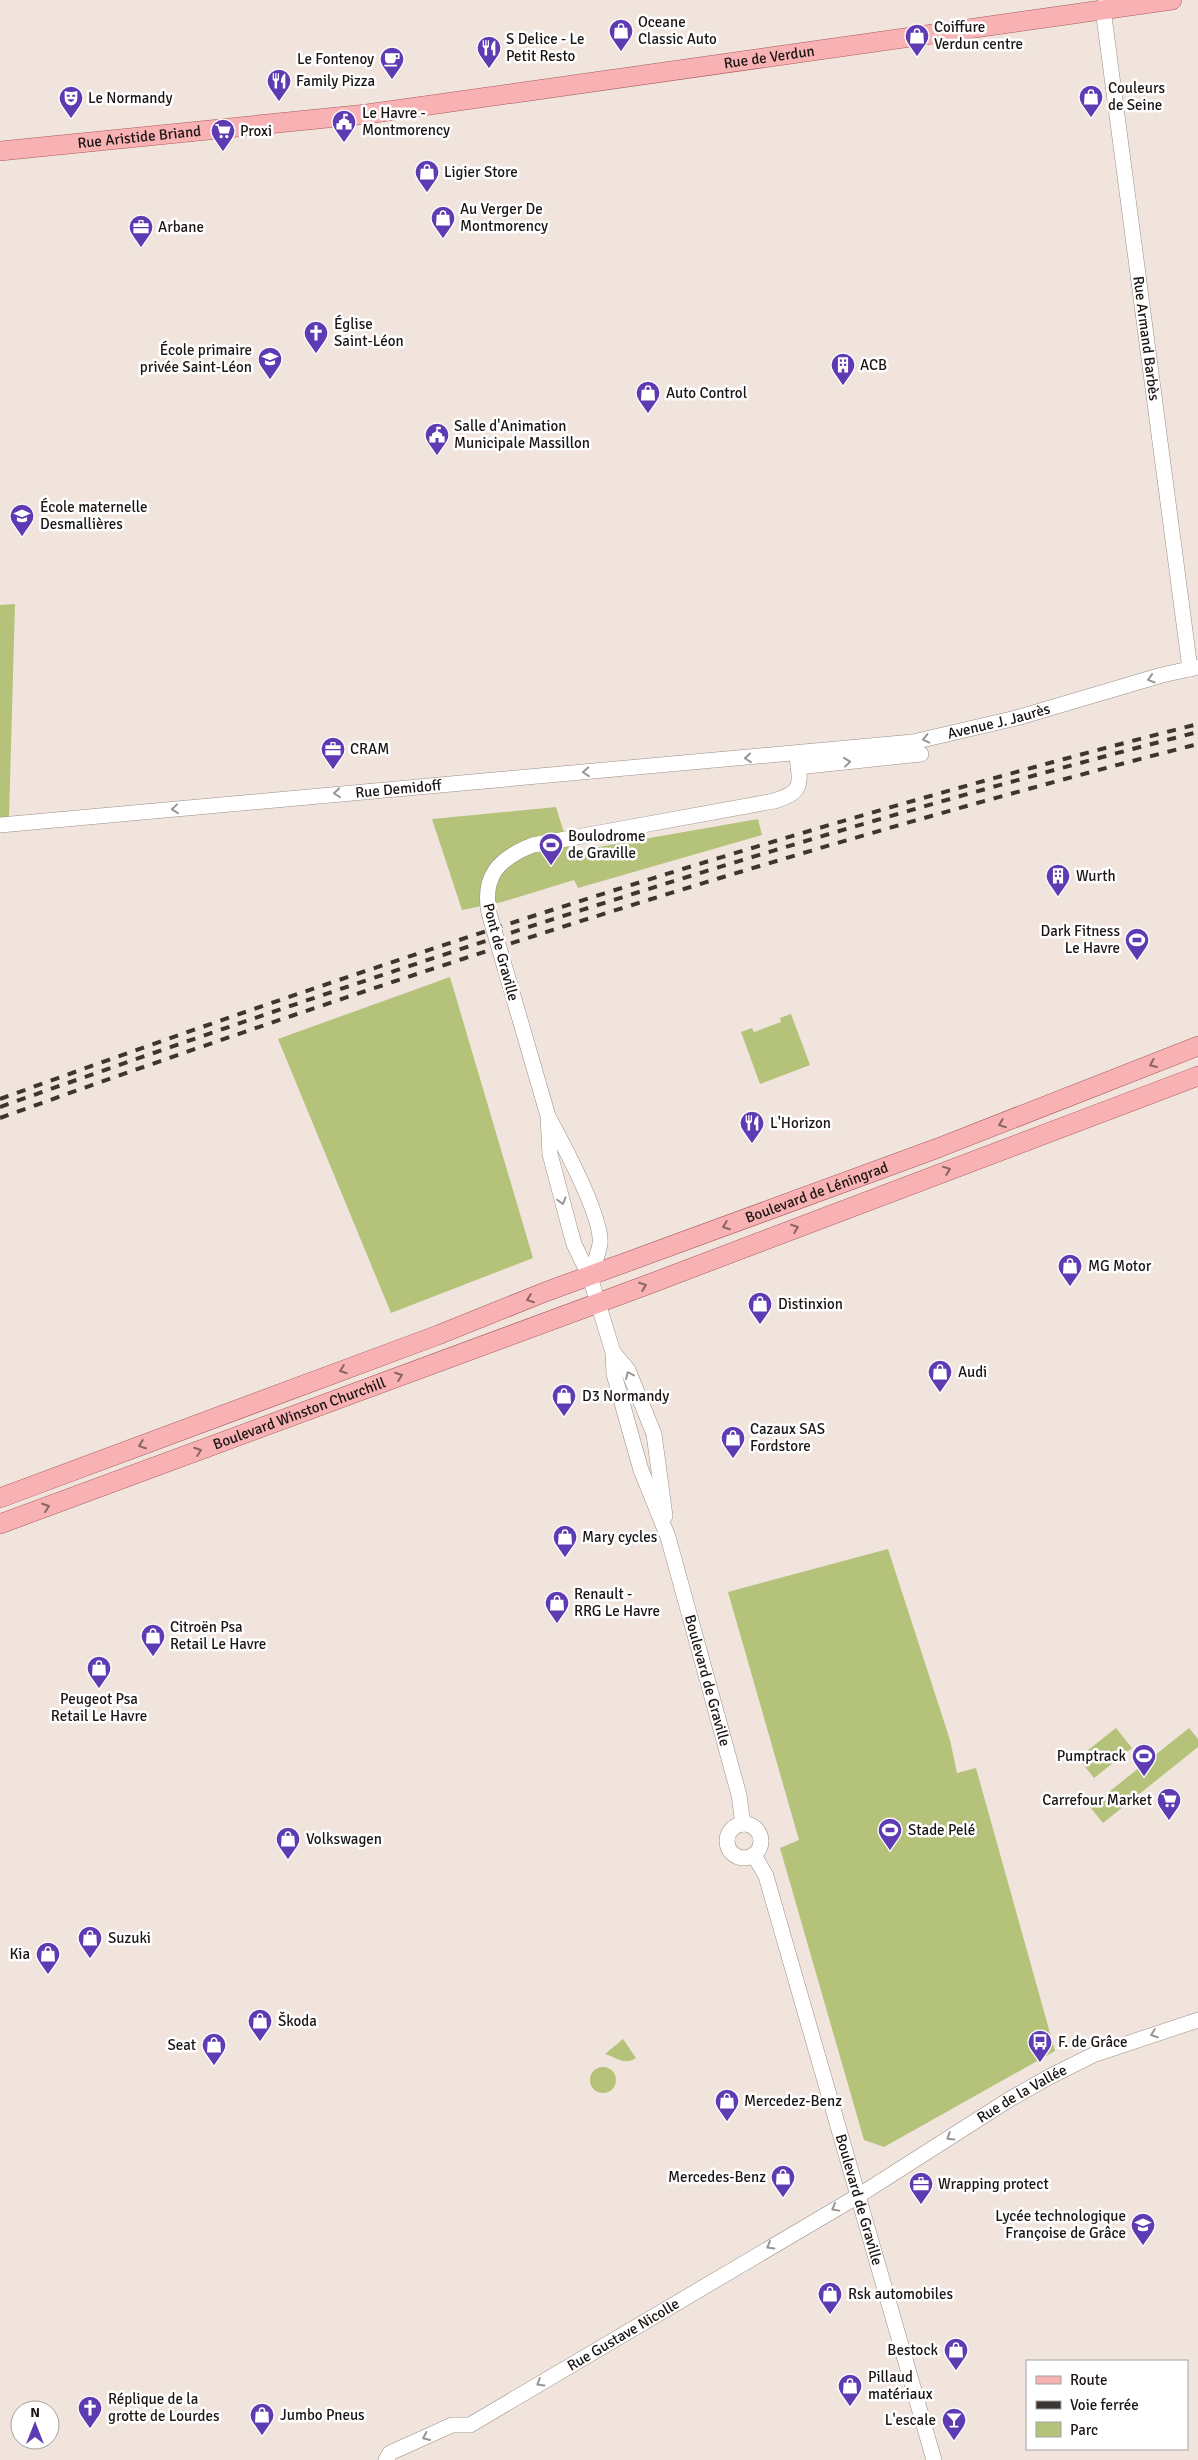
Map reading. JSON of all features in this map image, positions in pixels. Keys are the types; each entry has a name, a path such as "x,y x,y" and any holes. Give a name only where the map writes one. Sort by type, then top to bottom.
{"main road":[{"name":"Rue de Verdun","path":"367,114 1105,5 1172,0"},
{"name":"Rue Aristide Briand","path":"0,152 367,114"},
{"name":"Boulevard de Léningrad","path":"438,1335 545,1292 938,1148 1198,1046"},
{"name":"Boulevard de Léningrad","path":"598,1302 1198,1076"},
{"name":"Boulevard Winston Churchill","path":"0,1524 598,1302"},
{"name":"Boulevard Winston Churchill","path":"0,1498 438,1335"}],"street":[{"name":"Rue Armand Barbès","path":"1105,5 1194,668"},
{"name":"Avenue J. Jaurès","path":"797,760 913,742 1016,718 1194,668"},
{"path":"797,760 922,754"},
{"name":"Pont de Graville","path":"590,1277 600,1242 598,1231 590,1203 566,1149 548,1116 489,913 488,887 493,873 515,852 533,845 774,801 789,796 797,790 801,781 797,760"},
{"name":"Rue Demidoff","path":"0,825 797,760"},
{"name":"Pont de Graville","path":"548,1116 550,1154 553,1168 574,1244 590,1277"},
{"name":"Boulevard de Graville","path":"590,1277 613,1352 614,1374 641,1470 668,1537 739,1795 742,1824"},
{"name":"Boulevard de Graville","path":"613,1352 628,1370 654,1434 668,1537"},
{"path":"742,1824 753,1826 760,1835 760,1846 754,1855 743,1858 733,1854 727,1844 732,1828 742,1824"},
{"name":"Boulevard de Graville","path":"754,1855 766,1876 934,2460"},
{"name":"Rue de la Vallée","path":"858,2196 1010,2099 1065,2068 1093,2055 1198,2020"},
{"name":"Rue Gustave Nicolle","path":"386,2460 390,2453 452,2424 475,2422 858,2196"}],"green space":[{"path":"15,604 9,817 0,817 0,605"},
{"name":"Boulodrome de Graville","path":"556,807 570,852 758,819 762,835 578,888 574,880 502,902 462,910 432,819"},
{"path":"450,977 533,1258 391,1313 278,1039"},
{"path":"791,1014 810,1065 760,1084 741,1032 752,1028 754,1032 781,1022 780,1018"},
{"name":"Stade Pelé","path":"888,1549 950,1740 957,1773 976,1768 1055,2051 884,2147 864,2140 780,1848 799,1840 728,1592"},
{"path":"1116,1728 1132,1748 1094,1778 1078,1758"},
{"name":"Pumptrack","path":"1189,1728 1198,1739 1198,1747 1103,1823 1090,1807"},
{"path":"623,2039 636,2058 624,2061 605,2054"},
{"path":"603,2067 612,2071 616,2080 612,2089 603,2093 594,2089 590,2080 594,2071"}],"railway":[{"path":"0,1099 296,995 594,896 895,806 1198,724"},
{"path":"0,1107 445,954 744,859 1046,772 1198,732"},
{"path":"0,1118 296,1014 594,917 895,826 1198,744"}],"place":[{"name":"Oceane Classic Auto","path":"621,52"},
{"name":"Coiffure Verdun centre","path":"917,57"},
{"name":"S Delice - Le Petit Resto","path":"489,69"},
{"name":"Le Fontenoy","path":"392,80"},
{"name":"Family Pizza","path":"279,102"},
{"name":"Couleurs de Seine","path":"1091,118"},
{"name":"Le Normandy","path":"71,119"},
{"name":"Le Havre - Montmorency","path":"344,143"},
{"name":"Proxi","path":"223,152"},
{"name":"Ligier Store","path":"427,193"},
{"name":"Au Verger De Montmorency","path":"443,239"},
{"name":"Arbane","path":"141,248"},
{"name":"Église Saint-Léon","path":"316,354"},
{"name":"École primaire privée Saint-Léon","path":"270,380"},
{"name":"ACB","path":"843,386"},
{"name":"Auto Control","path":"648,414"},
{"name":"Salle d'Animation Municipale Massillon","path":"437,456"},
{"name":"École maternelle Desmallières","path":"22,537"},
{"name":"CRAM","path":"333,770"},
{"name":"Boulodrome de Graville","path":"551,866"},
{"name":"Wurth","path":"1058,897"},
{"name":"Dark Fitness Le Havre","path":"1137,961"},
{"name":"L'Horizon","path":"752,1144"},
{"name":"MG Motor","path":"1070,1287"},
{"name":"Distinxion","path":"760,1325"},
{"name":"Audi","path":"940,1393"},
{"name":"D3 Normandy","path":"564,1417"},
{"name":"Cazaux SAS Fordstore","path":"733,1459"},
{"name":"Mary cycles","path":"565,1558"},
{"name":"Renault - RRG Le Havre","path":"557,1624"},
{"name":"Citroën Psa Retail Le Havre","path":"153,1657"},
{"name":"Peugeot Psa Retail Le Havre","path":"99,1689"},
{"name":"Pumptrack","path":"1144,1777"},
{"name":"Carrefour Market","path":"1169,1821"},
{"name":"Stade Pelé","path":"890,1851"},
{"name":"Volkswagen","path":"288,1860"},
{"name":"Suzuki","path":"90,1959"},
{"name":"Kia","path":"48,1975"},
{"name":"Škoda","path":"260,2042"},
{"name":"F. de Grâce","path":"1040,2063"},
{"name":"Seat","path":"214,2066"},
{"name":"Mercedez-Benz","path":"727,2122"},
{"name":"Mercedes-Benz","path":"783,2198"},
{"name":"Wrapping protect","path":"921,2205"},
{"name":"Lycée technologique Françoise de Grâce","path":"1143,2246"},
{"name":"Rsk automobiles","path":"830,2315"},
{"name":"Bestock","path":"956,2371"},
{"name":"Pillaud matériaux","path":"850,2407"},
{"name":"Réplique de la grotte de Lourdes","path":"90,2429"},
{"name":"Jumbo Pneus","path":"262,2436"},
{"name":"L'escale","path":"954,2441"}]}
